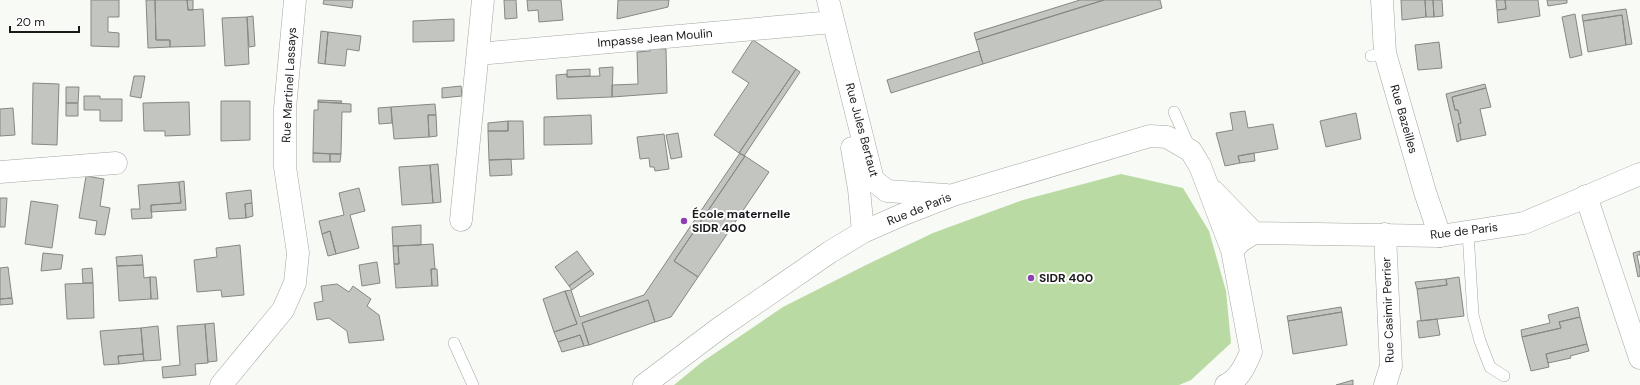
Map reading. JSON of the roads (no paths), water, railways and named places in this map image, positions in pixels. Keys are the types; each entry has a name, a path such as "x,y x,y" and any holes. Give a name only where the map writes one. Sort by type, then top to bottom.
{"street":[{"name":"Rue Martinel Lassays","path":"221,385 283,310 295,283 298,253 285,167 285,108 295,0"},
{"path":"461,220 483,0"},
{"name":"Rue Jules Bertaut","path":"821,0 830,22 873,180 887,191 953,195"},
{"name":"Rue Jules Bertaut","path":"828,0 830,22 859,189 863,232"},
{"name":"Rue Bazeilles","path":"1382,0 1378,54 1440,236"},
{"name":"Impasse Jean Moulin","path":"478,54 830,22"},
{"name":"Rue de Paris","path":"644,385 721,327 830,252 863,232 904,214 953,195 1150,136 1167,137 1191,150"},
{"path":"1191,150 1209,187 1216,211 1232,250 1251,352 1245,366 1232,383 1226,385"},
{"path":"0,172 116,163"},
{"name":"Rue de Paris","path":"1254,233 1440,236 1468,232 1524,223 1640,174"},
{"path":"1209,187 1254,233 1241,241 1232,250"},
{"path":"1586,196 1640,358"},
{"name":"Rue Casimir Perrier","path":"1385,234 1391,366 1385,385"}],"lane":[{"path":"1174,112 1191,150"},
{"path":"1468,232 1473,315 1480,341 1490,367 1504,376"},
{"path":"454,342 473,385"}],"place":[{"name":"École maternelle SIDR 400","path":"684,221"},
{"name":"SIDR 400","path":"1031,278"}]}
